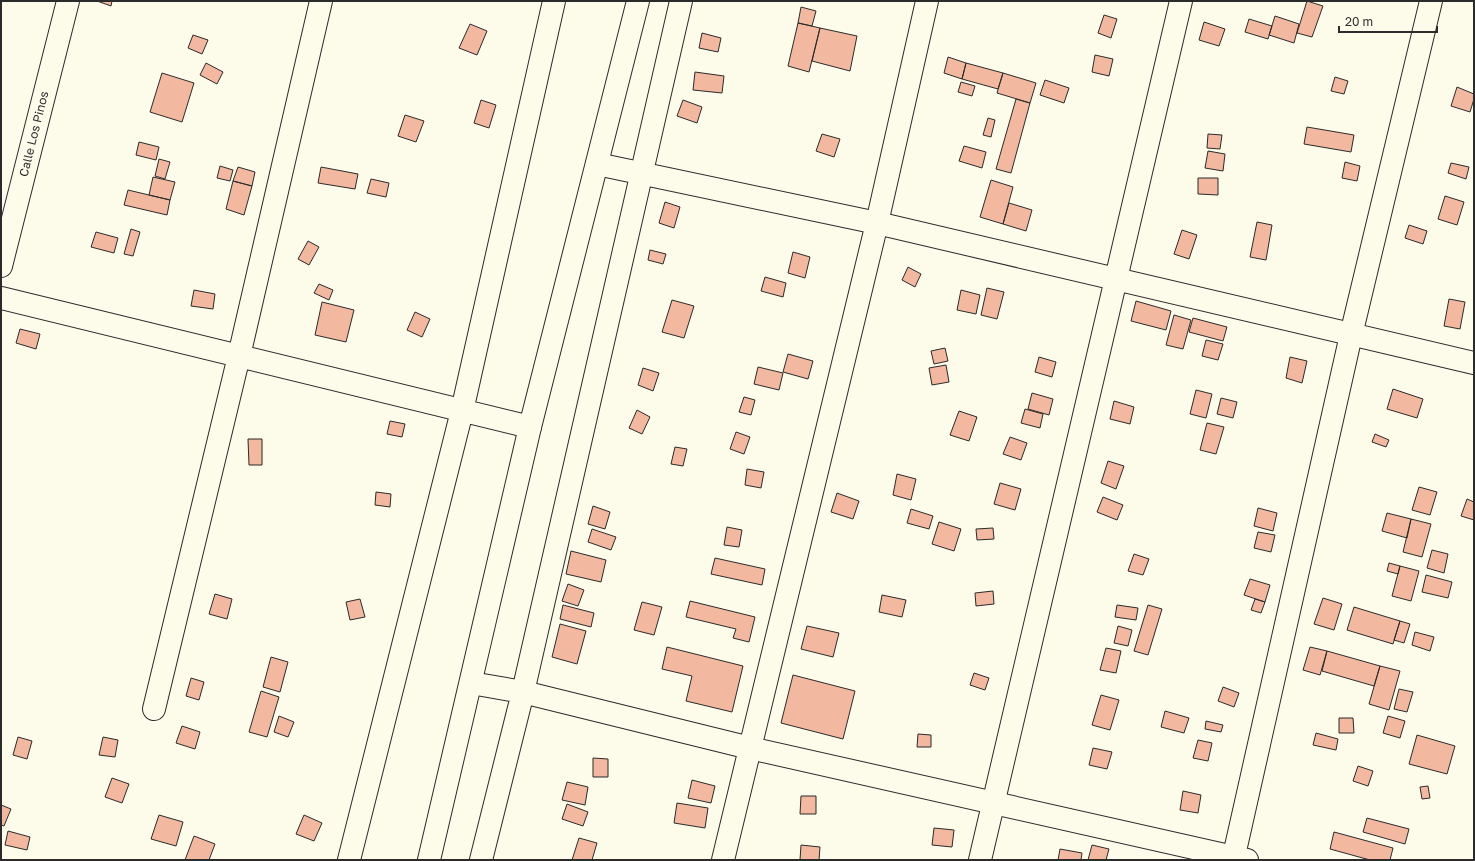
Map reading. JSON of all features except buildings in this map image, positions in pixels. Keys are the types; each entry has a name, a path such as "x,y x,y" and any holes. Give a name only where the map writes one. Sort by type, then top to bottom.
{"street":[{"name":"Calle Los Pinos","path":"1,266 68,1"},
{"path":"154,709 239,356 321,1"},
{"path":"349,860 462,411 554,1"},
{"path":"429,860 530,427 638,1"},
{"path":"481,860 523,692 681,1"},
{"path":"723,860 877,223 927,1"},
{"path":"980,860 1181,1"},
{"path":"471,683 523,692 750,748 994,802 1238,859 1351,335 1432,1"},
{"path":"597,164 877,223 1474,363"},
{"path":"1,298 530,427"}]}
